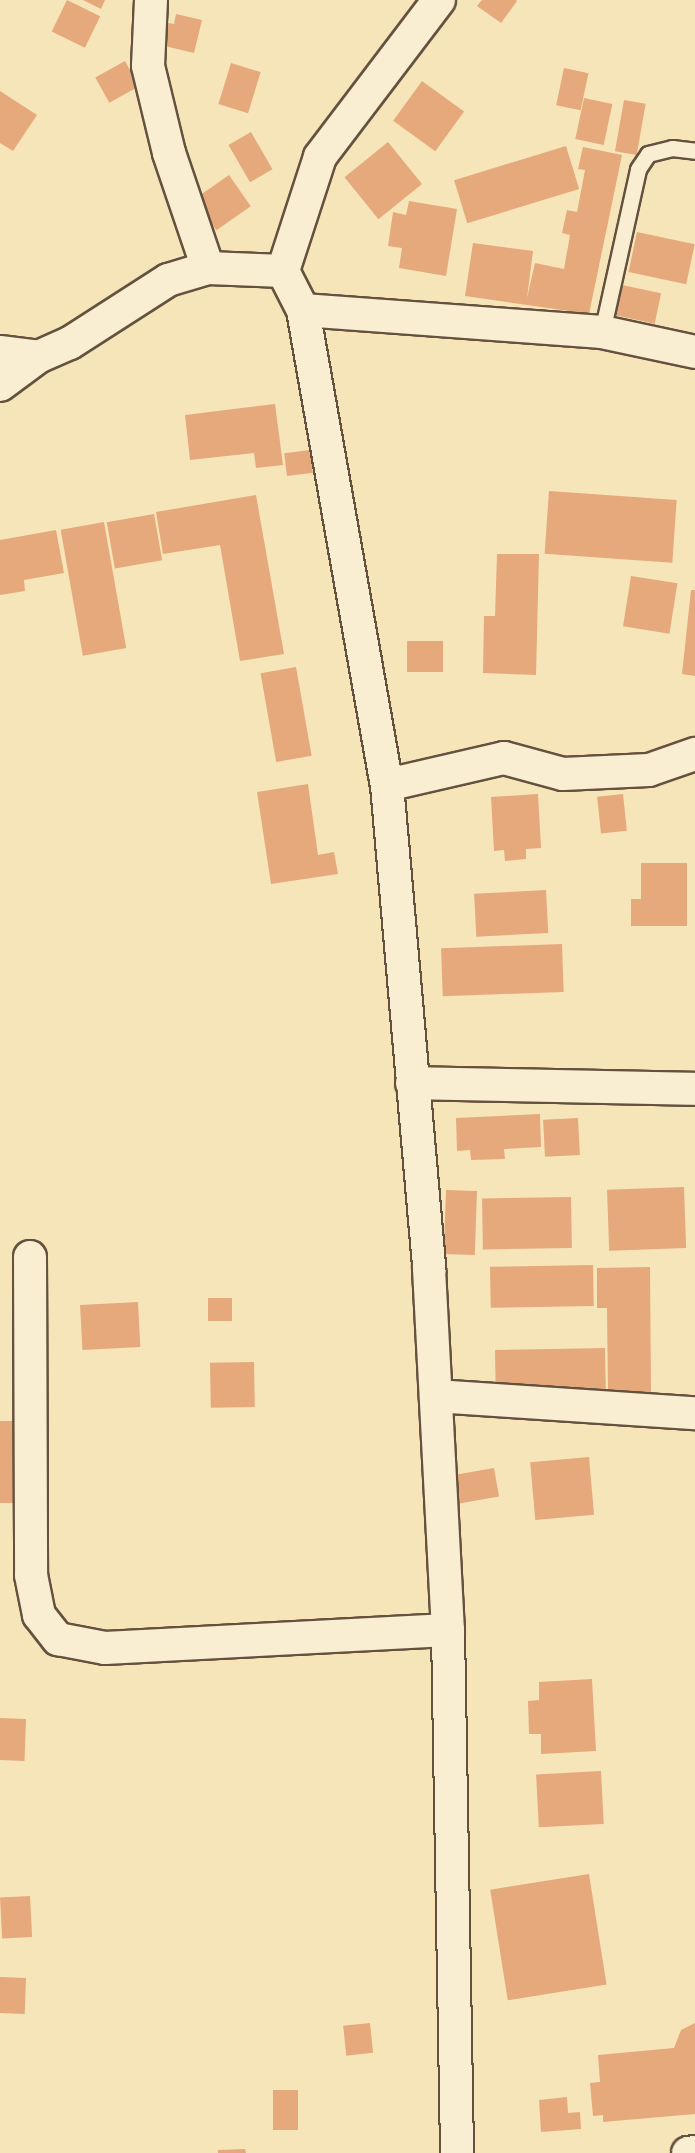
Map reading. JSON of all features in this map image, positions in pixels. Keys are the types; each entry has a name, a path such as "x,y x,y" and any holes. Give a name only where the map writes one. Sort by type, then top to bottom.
{"street":[{"path":"151,0 148,66 169,153 208,268"},
{"path":"440,0 320,157 283,271 303,310 387,785 436,1396 448,1630 457,2153"},
{"path":"0,385 38,357 70,343 168,280 208,268 283,271"},
{"path":"303,310 602,332 695,352"},
{"path":"0,352 38,357"},
{"path":"387,785 504,758 563,774 649,770 695,754"},
{"path":"412,1083 695,1089"},
{"path":"30,1257 30,1575 39,1615 58,1639 105,1648 448,1630"},
{"path":"436,1396 695,1413"},
{"path":"688,2153 695,2152"}],"lane":[{"path":"602,332 638,170 648,154 672,148 695,151"}],"building":[{"path":"67,0 100,16 85,48 52,31"},
{"path":"83,0 105,0 101,9"},
{"path":"482,0 517,1 501,23 477,6"},
{"path":"176,14 202,20 194,53 152,43 157,21 174,24"},
{"path":"125,61 139,86 109,103 95,77"},
{"path":"231,63 261,72 248,113 218,104"},
{"path":"564,68 588,73 581,110 556,105"},
{"path":"422,81 464,112 435,151 393,121"},
{"path":"0,91 37,115 13,151 0,143"},
{"path":"584,98 612,104 604,145 575,139"},
{"path":"624,100 646,104 637,155 615,151"},
{"path":"251,132 272,169 250,182 228,145"},
{"path":"388,142 422,184 378,219 344,177"},
{"path":"566,146 579,189 467,223 454,180"},
{"path":"583,147 622,155 589,314 465,296 473,243 533,251 527,298 535,263 564,269 570,235 562,233 567,210 577,212 585,170 578,169"},
{"path":"229,175 251,206 216,230 195,199"},
{"path":"409,201 457,209 446,276 399,268 402,248 388,246 393,212 406,215"},
{"path":"637,232 695,244 686,284 628,272"},
{"path":"622,285 661,293 655,324 616,315"},
{"path":"275,404 283,465 256,468 254,453 190,460 185,415"},
{"path":"310,450 313,473 287,476 284,453"},
{"path":"549,491 677,500 672,563 545,554"},
{"path":"256,495 284,654 240,661 220,545 163,554 156,512"},
{"path":"154,514 162,560 115,569 107,522"},
{"path":"104,522 126,648 83,656 61,530"},
{"path":"56,530 64,573 24,580 25,591 0,595 0,540"},
{"path":"497,554 539,554 536,675 483,673 484,616 495,616"},
{"path":"631,576 677,583 669,634 623,626"},
{"path":"691,590 695,590 695,676 682,674"},
{"path":"407,641 443,641 443,672 407,672"},
{"path":"296,667 312,756 276,762 261,673"},
{"path":"308,784 318,855 334,852 338,874 271,884 257,792"},
{"path":"538,794 541,848 526,849 526,859 505,861 504,850 494,851 491,797"},
{"path":"623,794 627,831 601,834 597,797"},
{"path":"641,863 687,863 687,926 631,926 631,899 641,899"},
{"path":"546,890 548,933 476,937 474,894"},
{"path":"562,944 564,992 443,996 441,948"},
{"path":"540,1114 541,1147 504,1149 505,1159 471,1160 470,1150 457,1151 456,1118"},
{"path":"578,1118 580,1155 545,1157 543,1120"},
{"path":"684,1187 686,1248 609,1251 607,1190"},
{"path":"446,1190 477,1191 475,1255 444,1254"},
{"path":"571,1197 572,1248 483,1250 482,1199"},
{"path":"593,1265 594,1306 491,1308 490,1267"},
{"path":"650,1267 651,1392 608,1392 607,1308 597,1308 597,1268"},
{"path":"208,1298 232,1298 232,1321 208,1321"},
{"path":"138,1302 140,1347 82,1350 80,1305"},
{"path":"605,1348 606,1390 496,1392 495,1350"},
{"path":"254,1362 255,1407 211,1408 210,1363"},
{"path":"0,1421 16,1421 16,1503 0,1503"},
{"path":"589,1457 594,1515 535,1520 530,1462"},
{"path":"494,1468 499,1497 458,1504 453,1475"},
{"path":"592,1679 596,1751 541,1754 541,1734 529,1734 528,1701 539,1700 539,1682"},
{"path":"0,1718 26,1719 25,1761 0,1760"},
{"path":"601,1771 604,1824 539,1827 536,1774"},
{"path":"589,1874 607,1985 508,2000 490,1890"},
{"path":"30,1896 32,1937 2,1939 0,1898"},
{"path":"0,1977 26,1978 25,2014 0,2013"},
{"path":"370,2023 373,2053 346,2056 343,2026"},
{"path":"695,2023 695,2114 603,2122 603,2115 593,2116 590,2083 600,2082 598,2055 674,2048 681,2030"},
{"path":"273,2090 298,2090 298,2130 273,2130"},
{"path":"567,2097 568,2113 580,2112 581,2129 541,2132 539,2100"},
{"path":"245,2149 246,2153 218,2153 218,2150"}]}
